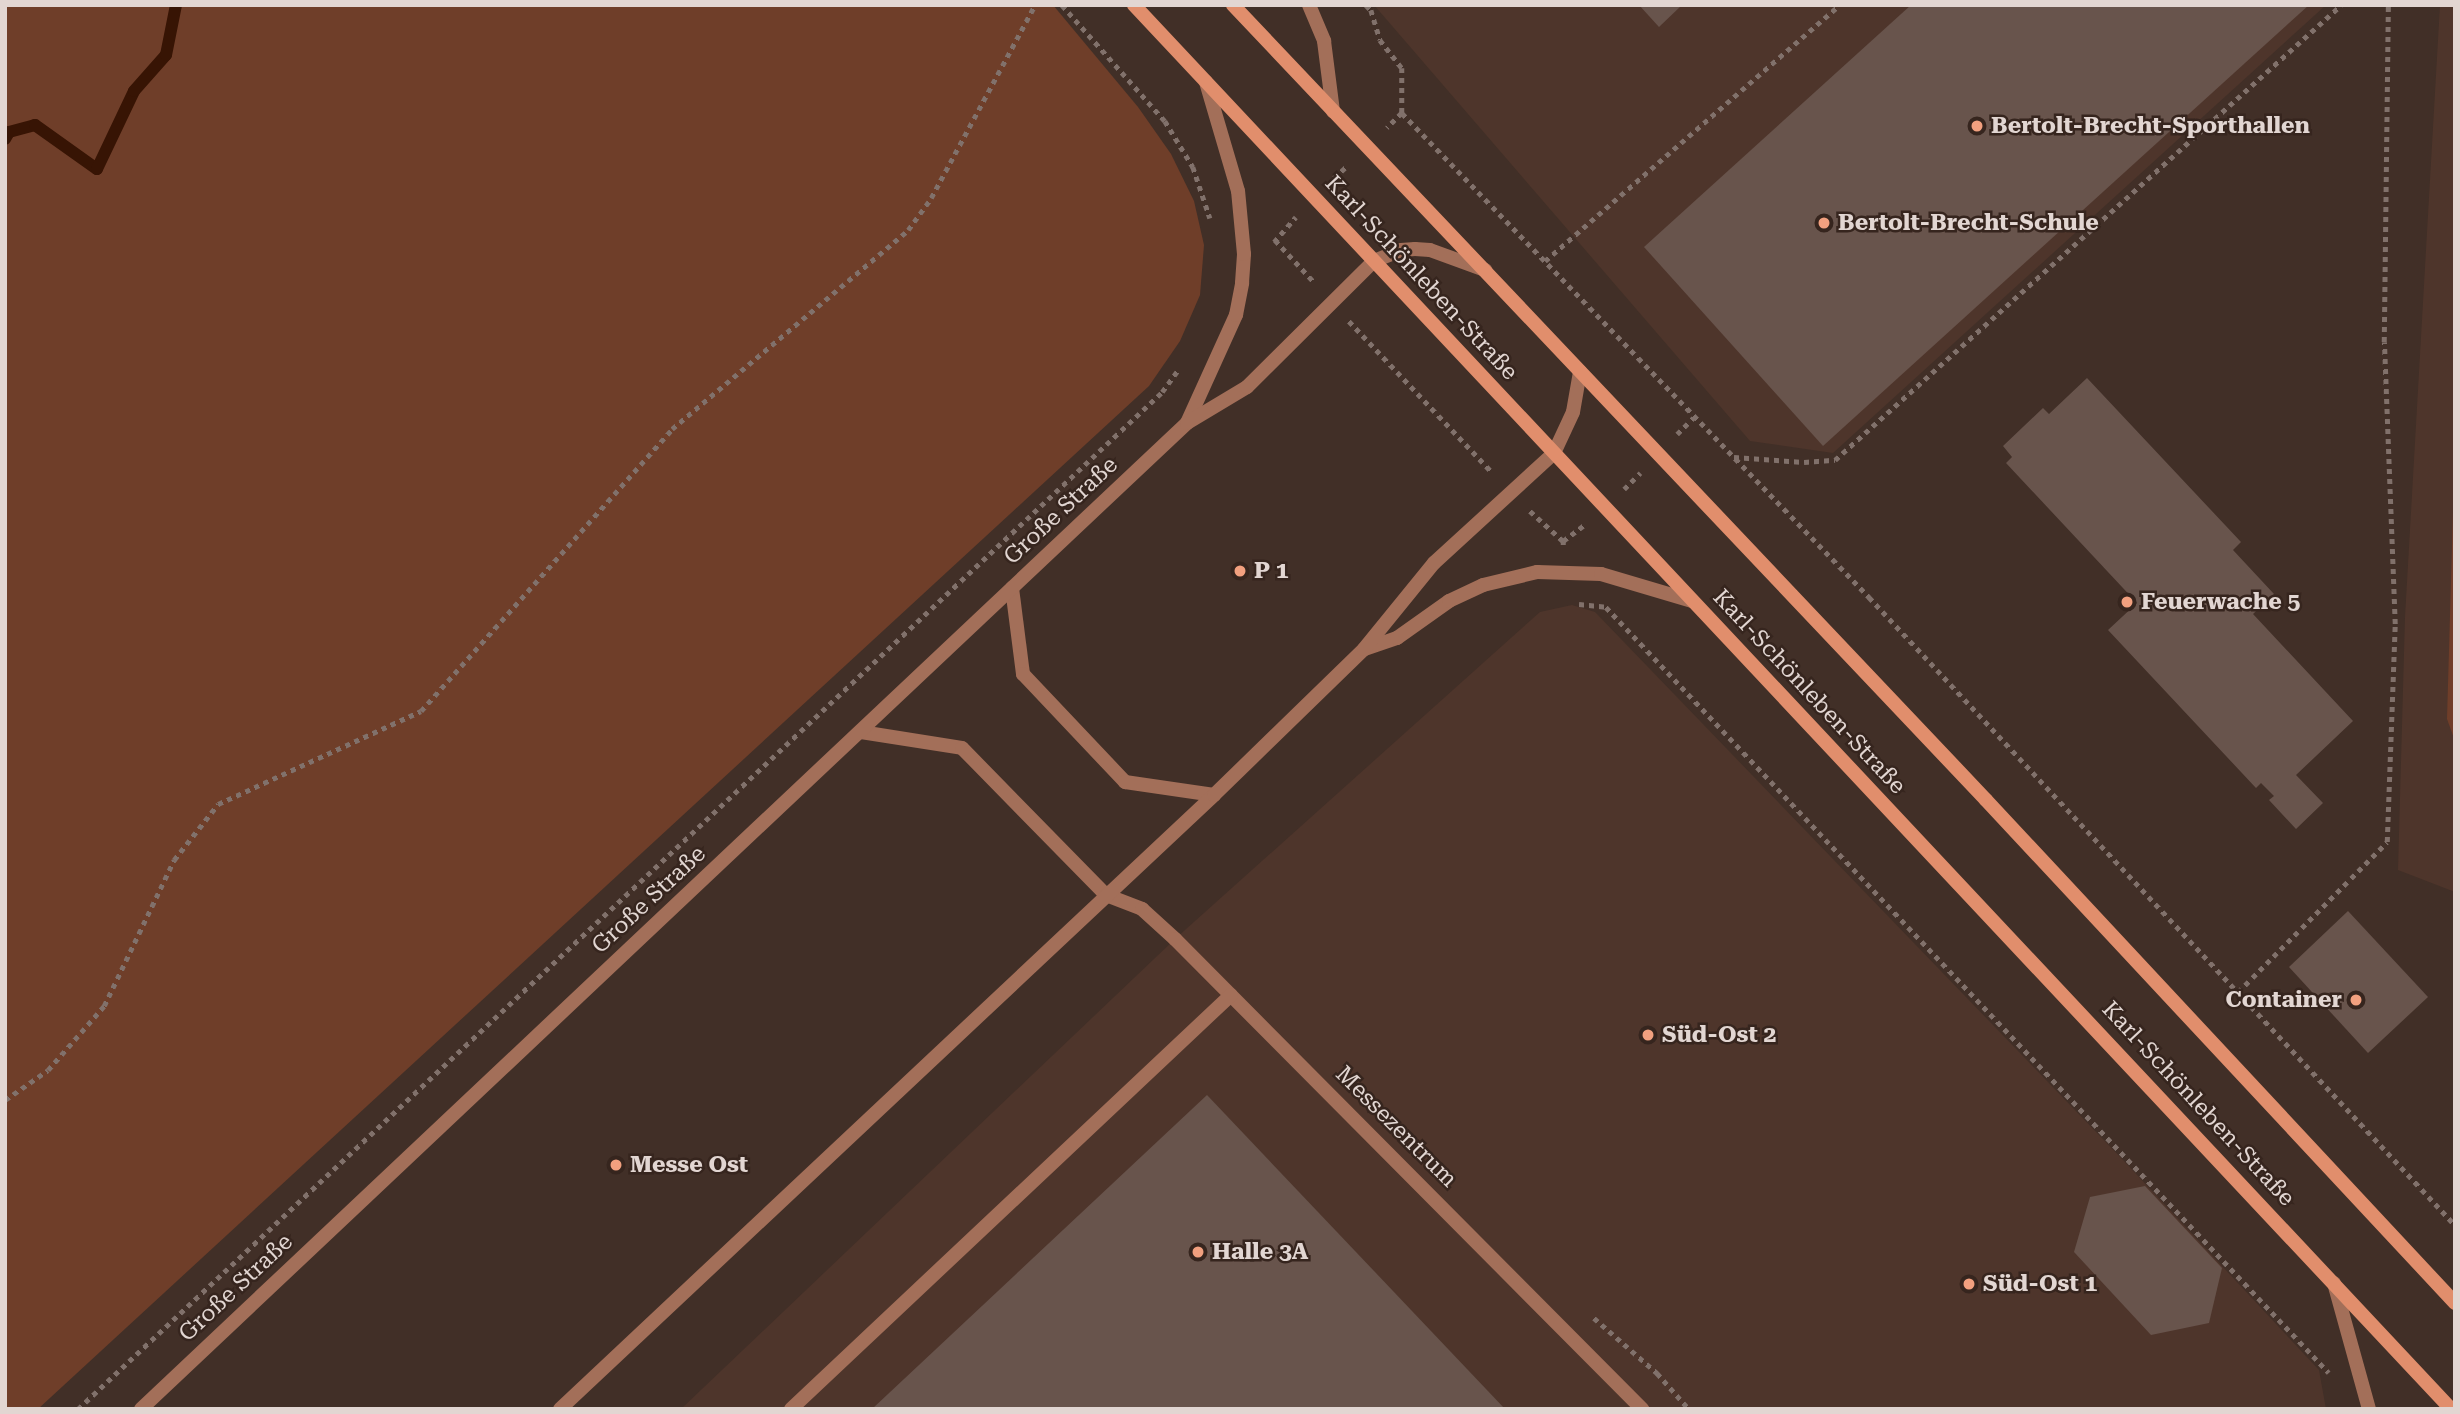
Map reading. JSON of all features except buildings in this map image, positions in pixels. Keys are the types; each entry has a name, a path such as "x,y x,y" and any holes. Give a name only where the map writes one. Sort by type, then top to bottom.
{"main road":[{"name":"Karl-Schönleben-Straße","path":"1134,5 2451,1409"},
{"path":"1234,5 1986,800 2455,1303"}],"lane":[{"path":"1309,5 1324,41 1333,111"},
{"name":"Große Straße","path":"1187,423 1236,315 1243,264 1238,191 1206,82"},
{"name":"Große Straße","path":"141,1409 1187,423 1247,387 1374,261 1401,250 1422,249 1485,270"},
{"path":"560,1409 1214,795 1364,649 1434,564 1554,453 1573,411 1580,372"},
{"path":"1364,649 1396,638 1449,601 1483,585 1537,572 1601,574 1692,601"},
{"path":"1012,588 1023,674 1125,782 1214,795"},
{"path":"861,732 962,748 1106,895"},
{"name":"Messezentrum","path":"1106,895 1142,909 1231,995 1642,1409"},
{"path":"791,1409 1231,995"},
{"path":"2333,1282 2369,1409"}],"path":[{"path":"5,1100 48,1070 104,1006 174,860 218,804 421,711 673,429 908,230 931,198 1035,5"},
{"path":"1062,5 1165,121 1193,167 1208,205 1212,232"},
{"path":"1366,5 1371,10 1380,40 1402,68 1402,113 1733,457 2455,1225"},
{"path":"1545,261 1839,5"},
{"path":"1733,457 1804,463 1835,460 2341,5"},
{"path":"2238,992 2387,842 2395,624 2384,342 2388,5"},
{"path":"1402,113 1314,198 1275,240 1511,492 1563,541"},
{"path":"78,1409 1162,392 1186,359"},
{"path":"1569,603 1606,607 2332,1376"}],"shaded area":[{"path":"5,5 1053,5 1138,107 1171,154 1194,201 1204,245 1200,295 1180,341 1149,386 38,1409 5,1409"},
{"name":"Bertolt-Brecht-Schule","path":"1374,5 2326,5 1833,453 1750,441"},
{"path":"2440,5 2455,5 2455,892 2398,870 2405,617"},
{"path":"2455,442 2455,741 2447,719"},
{"path":"1572,605 1595,612 2124,1161 2319,1370 2326,1409 681,1409 1175,939 1540,612"}],"waterway":[{"path":"5,139 9,132 35,125 97,169 134,91 166,55 176,5"}],"place":[{"name":"Bertolt-Brecht-Sporthallen","path":"1977,126"},
{"name":"Bertolt-Brecht-Schule","path":"1824,223"},
{"name":"P 1","path":"1240,571"},
{"name":"Feuerwache 5","path":"2127,602"},
{"name":"Container","path":"2356,1000"},
{"name":"Süd-Ost 2","path":"1648,1035"},
{"name":"Messe Ost","path":"616,1165"},
{"name":"Halle 3A","path":"1198,1252"},
{"name":"Süd-Ost 1","path":"1969,1284"}]}
